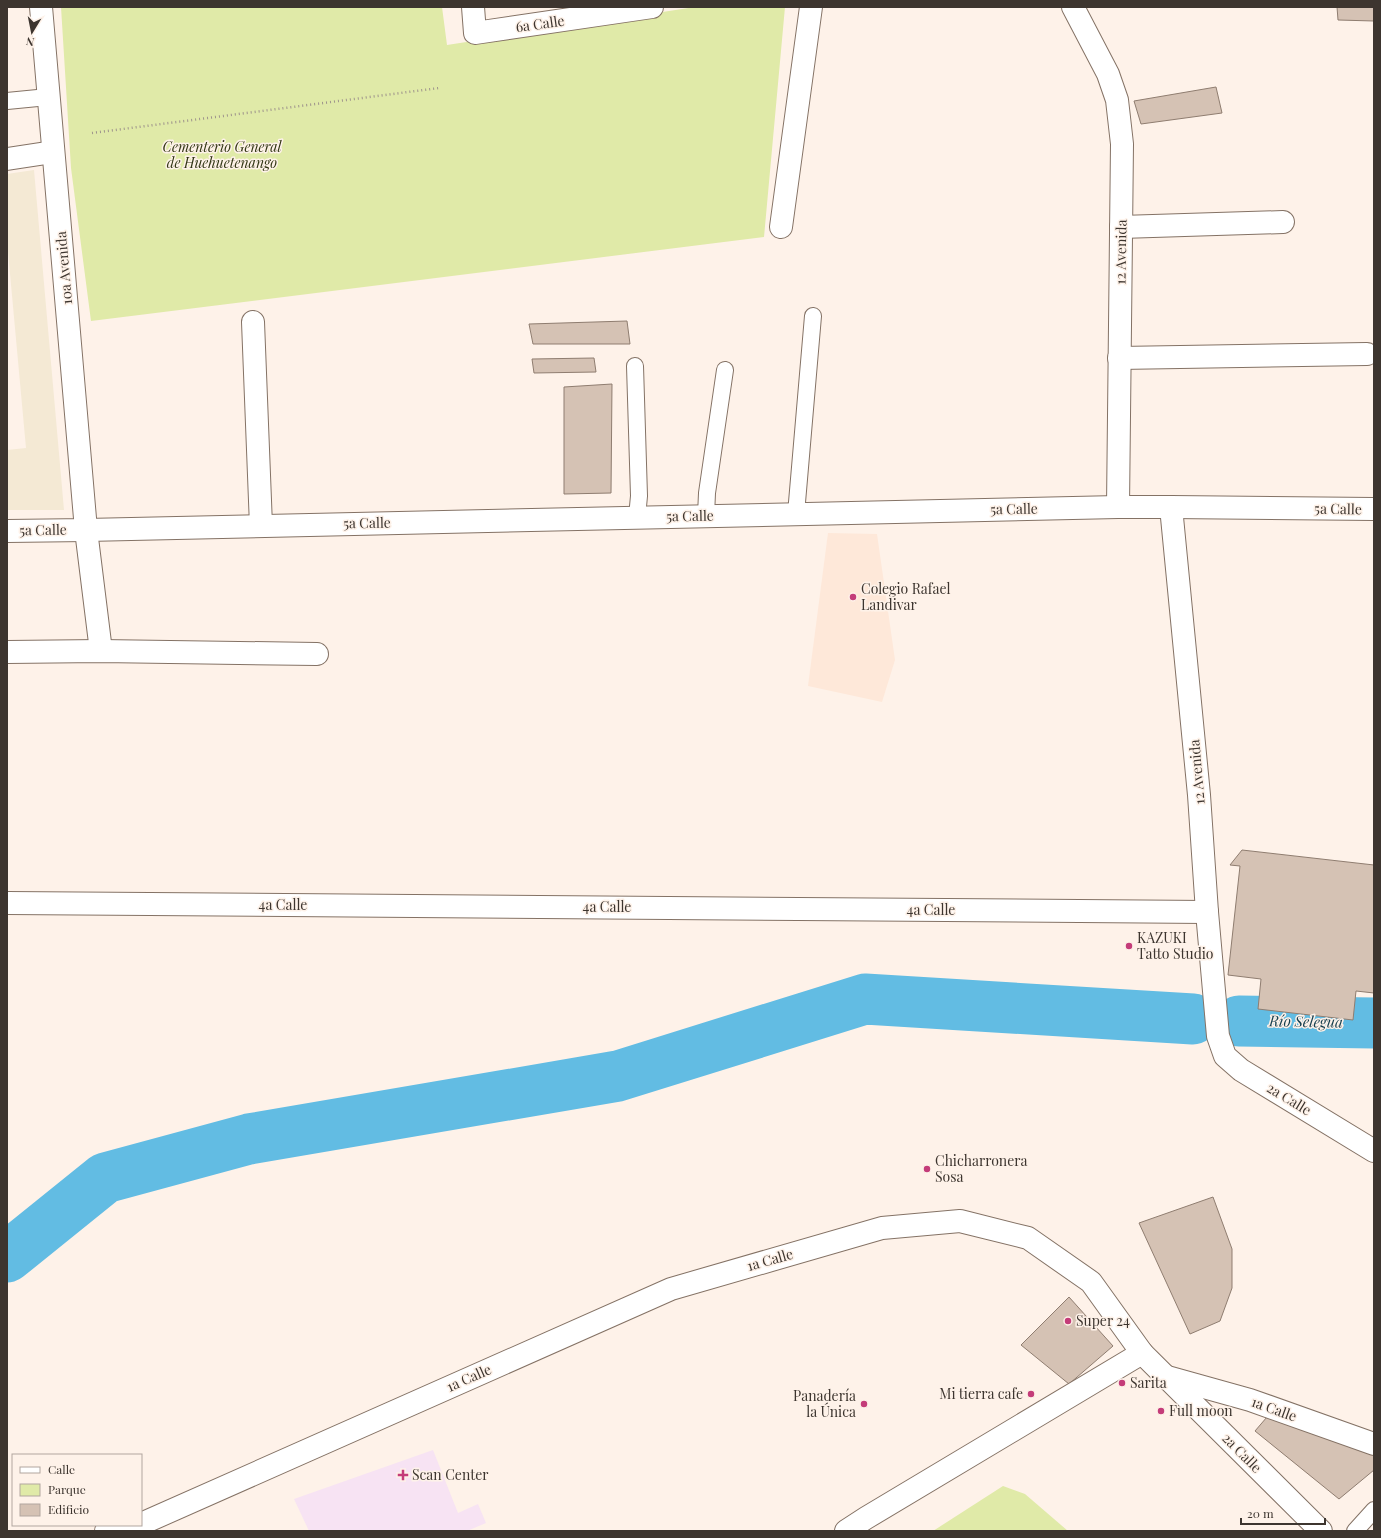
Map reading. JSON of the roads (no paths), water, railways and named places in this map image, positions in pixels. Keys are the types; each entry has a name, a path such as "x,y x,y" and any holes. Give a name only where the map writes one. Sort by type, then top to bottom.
{"street":[{"name":"10a Avenida","path":"41,7 86,530 101,651"},
{"name":"6a Calle","path":"473,7 475,33 652,7"},
{"path":"781,226 811,7"},
{"name":"12 Avenida","path":"1073,7 1108,74 1117,100 1122,144 1118,507"},
{"path":"7,159 53,152"},
{"path":"1121,227 1283,222"},
{"path":"253,322 261,526"},
{"path":"1119,358 1367,354"},
{"name":"5a Calle","path":"7,531 1118,507 1374,509"},
{"name":"12 Avenida","path":"1171,507 1199,795 1207,912 1218,1036"},
{"path":"7,652 101,651 317,654"},
{"name":"4a Calle","path":"7,903 1207,912"},
{"name":"2a Calle","path":"1218,1036 1225,1056 1241,1070 1374,1150"},
{"name":"1a Calle","path":"142,1524 671,1289 882,1228 960,1221 1028,1238 1091,1282 1142,1353 1164,1376 1250,1400 1374,1444"},
{"path":"846,1531 1142,1353"},
{"name":"2a Calle","path":"1164,1376 1321,1531"},
{"path":"106,1531 135,1526"}],"lane":[{"path":"7,101 48,97"},
{"path":"796,514 813,316"},
{"path":"635,366 639,496 637,517"},
{"path":"706,516 707,493 725,370"},
{"path":"1355,1531 1374,1510"}],"waterway":[{"path":"7,1257 105,1178 249,1139 618,1076 865,999 1193,1019"},
{"name":"Río Selegua","path":"1239,1021 1374,1023"}],"place":[{"name":"Colegio Rafael Landivar","path":"853,597"},
{"name":"KAZUKI Tatto Studio","path":"1129,946"},
{"name":"Chicharronera Sosa","path":"927,1169"},
{"name":"Super 24","path":"1068,1321"},
{"name":"Sarita","path":"1122,1383"},
{"name":"Mi tierra cafe","path":"1031,1394"},
{"name":"Panadería la Única","path":"864,1404"},
{"name":"Full moon","path":"1161,1411"},
{"name":"Scan Center","path":"403,1475"}],"park label":[{"name":"Cementerio General de Huehuetenango","path":"222,156"}]}
